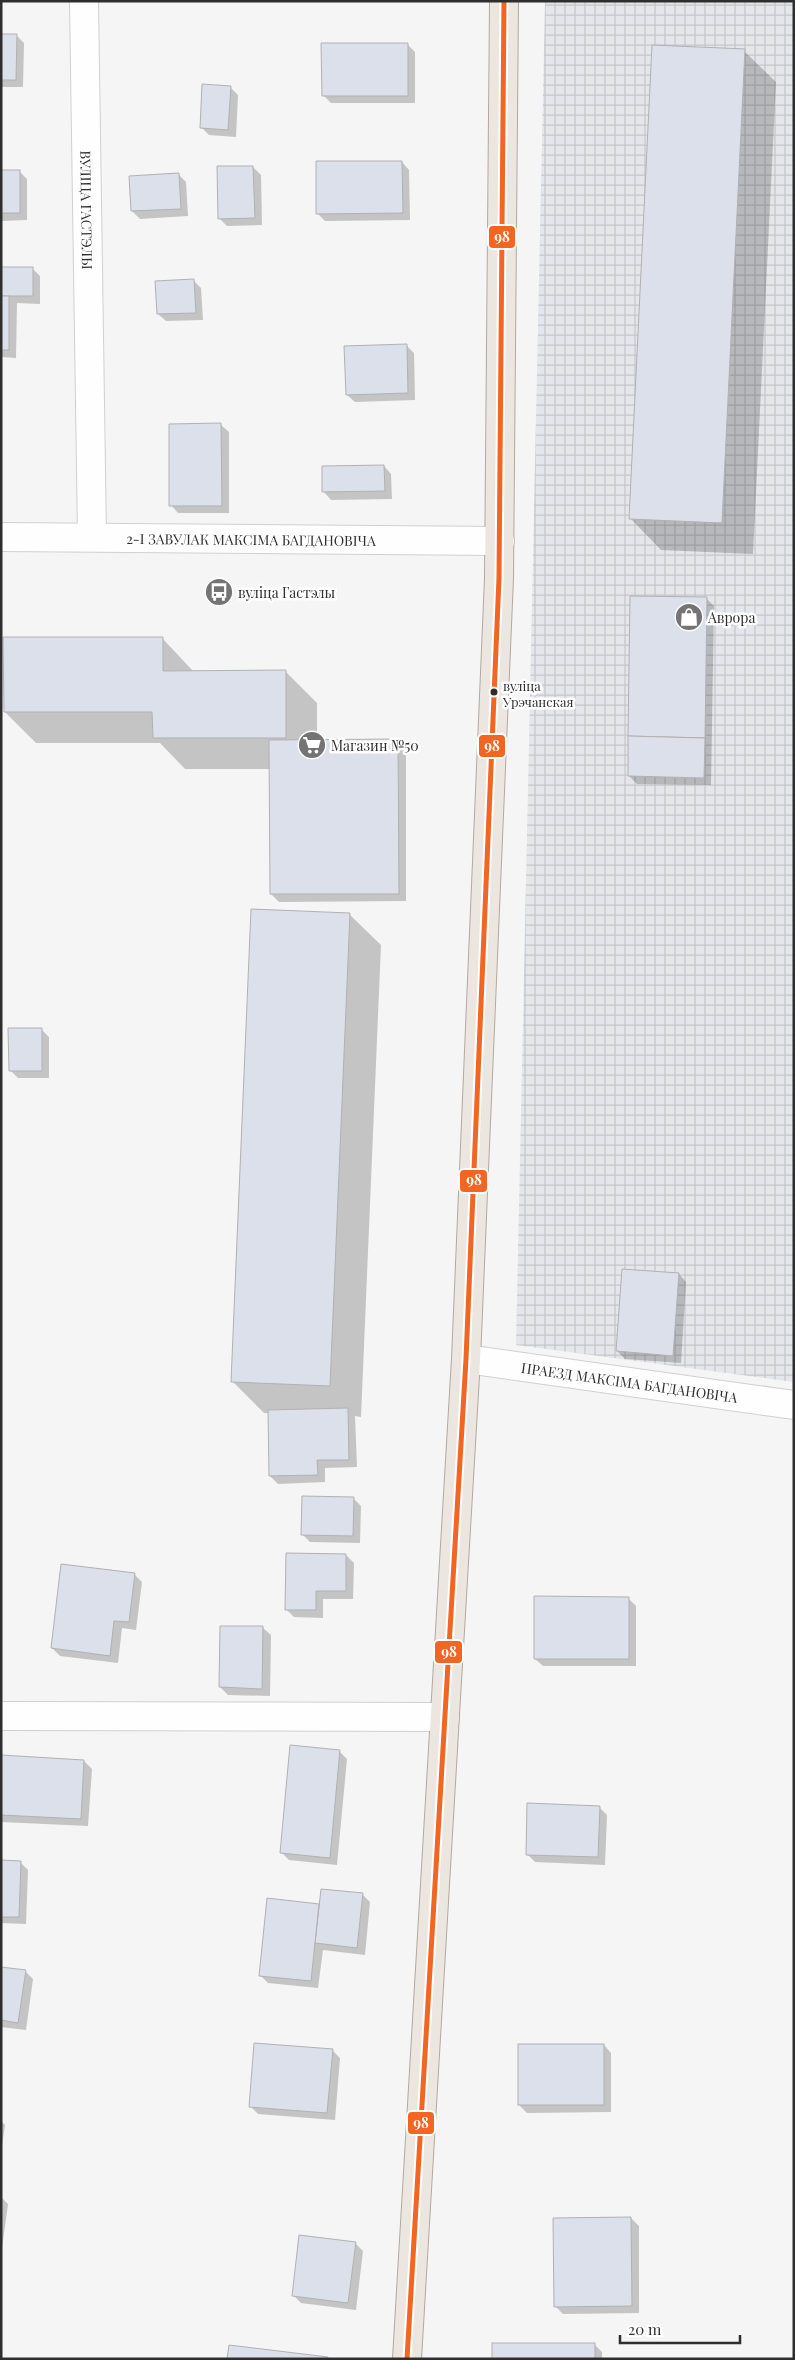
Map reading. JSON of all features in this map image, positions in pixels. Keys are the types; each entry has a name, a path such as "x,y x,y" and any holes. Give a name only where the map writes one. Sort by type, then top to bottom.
{"main road":[{"path":"407,2359 466,1359 500,541 504,1"}],"street":[{"name":"ВУЛІЦА ГАСТЭЛЫ","path":"84,1 92,537"},
{"name":"2-І ЗАВУЛАК МАКСІМА БАГДАНОВІЧА","path":"1,536 500,541"},
{"name":"ПРАЕЗД МАКСІМА БАГДАНОВІЧА","path":"466,1359 794,1405"},
{"path":"1,1716 445,1717"}],"shaded area":[{"path":"545,1 794,1 794,1382 516,1345"}],"building":[{"path":"1,34 17,34 16,80 1,80"},
{"path":"321,43 408,43 408,96 322,96"},
{"path":"652,45 745,49 722,523 629,519"},
{"path":"202,84 231,86 228,130 200,128"},
{"path":"316,161 402,161 403,213 316,214"},
{"path":"217,166 253,166 255,218 218,219"},
{"path":"1,170 20,170 20,213 1,213"},
{"path":"179,173 181,209 131,211 129,176"},
{"path":"1,267 33,267 33,296 1,296"},
{"path":"194,279 196,313 157,314 155,281"},
{"path":"1,296 9,296 9,350 1,350"},
{"path":"407,344 408,393 346,395 344,346"},
{"path":"221,423 222,506 169,506 169,424"},
{"path":"384,465 385,491 322,492 322,466"},
{"path":"630,596 707,597 705,738 628,736"},
{"path":"3,637 163,637 163,671 286,670 286,738 153,738 152,712 4,712"},
{"path":"628,736 705,738 704,778 628,776"},
{"path":"398,739 399,894 270,894 269,740"},
{"path":"251,909 350,913 330,1386 231,1382"},
{"path":"8,1028 42,1028 42,1071 9,1071"},
{"path":"622,1269 679,1273 673,1356 616,1351"},
{"path":"348,1408 349,1460 317,1460 318,1475 269,1476 268,1410"},
{"path":"302,1496 354,1497 353,1536 301,1535"},
{"path":"286,1553 346,1554 346,1591 316,1591 316,1610 285,1610"},
{"path":"61,1564 135,1573 129,1622 114,1621 110,1656 51,1648"},
{"path":"534,1596 629,1597 629,1659 534,1659"},
{"path":"220,1626 263,1626 262,1689 219,1687"},
{"path":"290,1745 340,1750 330,1858 280,1853"},
{"path":"1,1755 84,1760 81,1819 1,1815"},
{"path":"527,1803 600,1806 598,1857 526,1855"},
{"path":"1,1860 21,1861 19,1917 1,1917"},
{"path":"321,1889 363,1893 357,1948 315,1943"},
{"path":"267,1898 319,1904 311,1981 259,1976"},
{"path":"1,1967 26,1970 18,2023 1,2020"},
{"path":"254,2043 333,2049 327,2113 249,2107"},
{"path":"518,2044 604,2044 604,2105 518,2105"},
{"path":"631,2217 632,2306 554,2307 553,2218"},
{"path":"299,2235 356,2242 348,2303 292,2296"},
{"path":"492,2343 595,2343 595,2359 492,2359"},
{"path":"229,2345 328,2357 328,2359 227,2359"}],"transit line":[{"name":"98","path":"407,2359 466,1359 499,578 504,1"}],"place":[{"name":"вуліца Гастэлы","path":"219,592"},
{"name":"Аврора","path":"689,617"},
{"name":"вуліца Урэчанская","path":"494,692"},
{"name":"Магазин №50","path":"312,745"}]}
